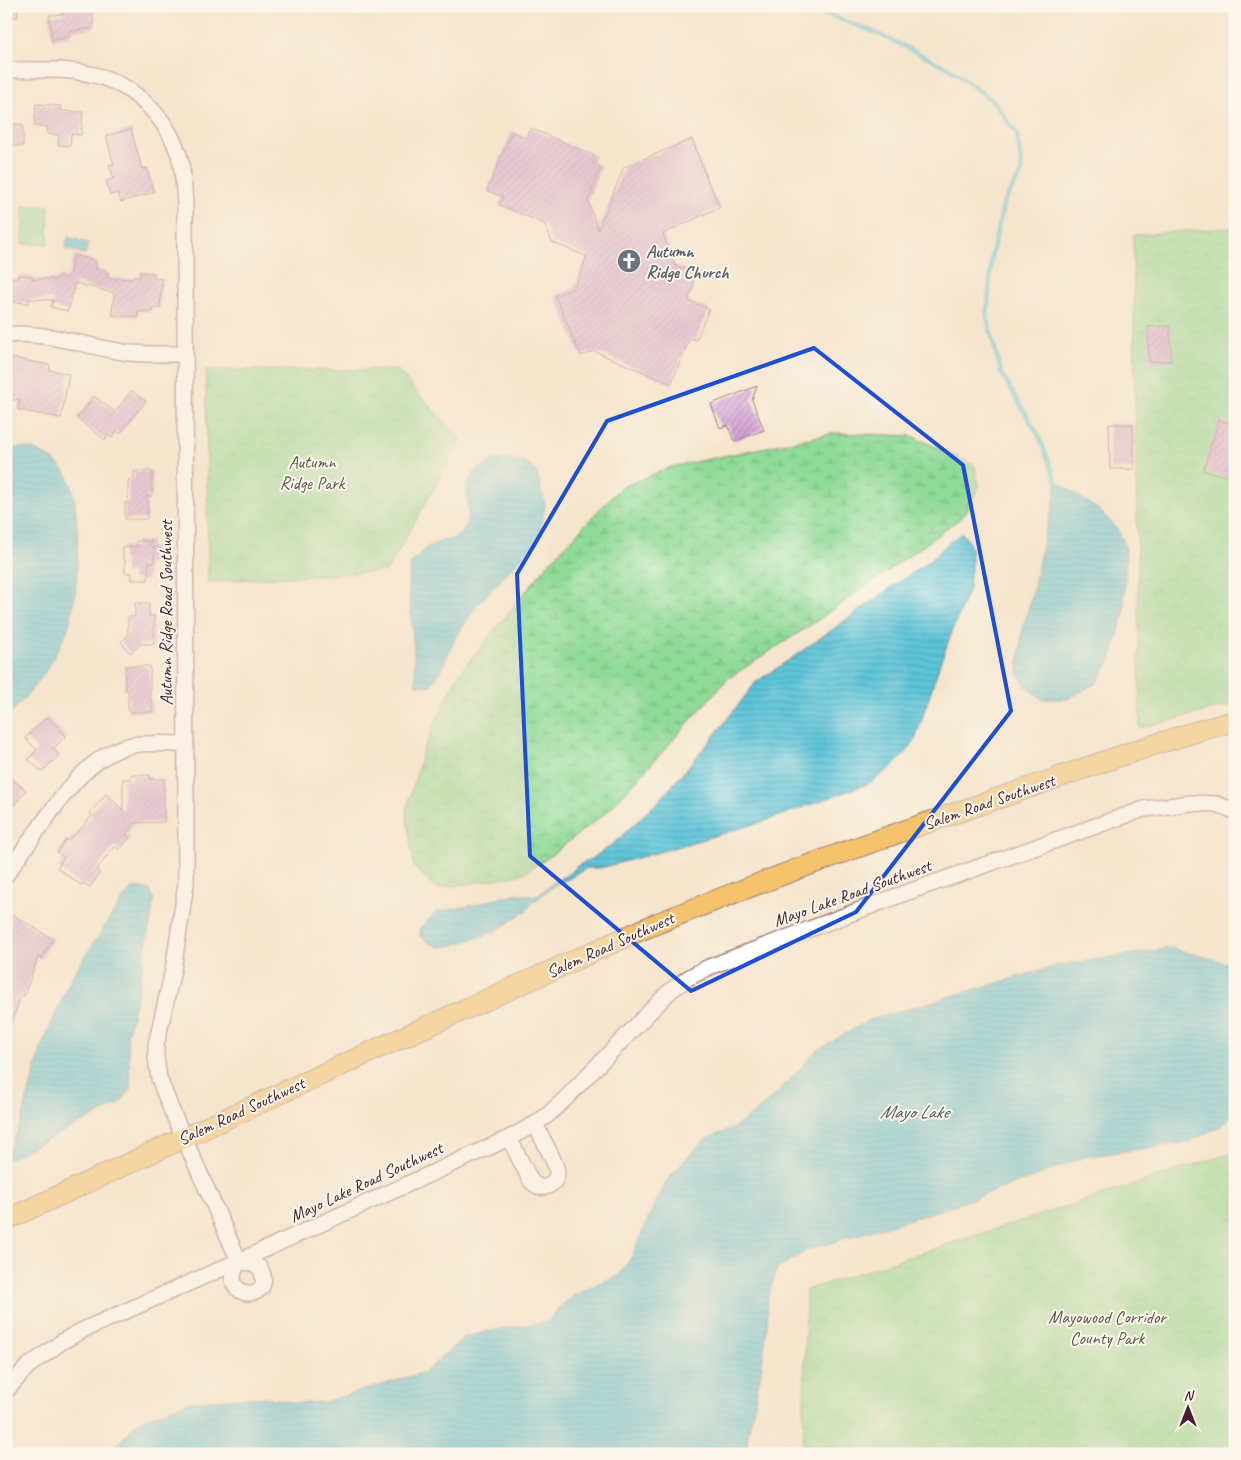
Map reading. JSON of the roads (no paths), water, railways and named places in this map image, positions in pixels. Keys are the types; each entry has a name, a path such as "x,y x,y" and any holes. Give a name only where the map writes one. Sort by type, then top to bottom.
{"main road":[{"name":"Salem Road Southwest","path":"6,1220 431,1024 646,928 752,886 987,802 1142,749 1235,721"}],"street":[{"name":"Autumn Ridge Road Southwest","path":"6,70 88,73 124,86 141,99 157,115 166,128 174,141 184,183 186,872 185,896 173,970 156,1045 156,1058 159,1078 239,1261"},
{"path":"6,335 50,337 133,354 184,354"},
{"path":"6,875 71,786 99,761 118,750 131,746 144,744 186,744"},
{"name":"Mayo Lake Road Southwest","path":"6,1391 27,1367 83,1330 509,1138 535,1124 566,1098 670,991 688,978 709,967 897,896 1144,809 1191,802 1216,804 1235,811"},
{"path":"509,1138 536,1186 544,1188 551,1185 557,1173 535,1124"}],"water":[{"path":"68,237 88,243 85,254 65,249"},
{"path":"6,448 32,449 56,462 66,473 75,502 78,543 74,602 66,634 41,678 6,718"},
{"path":"493,460 524,461 537,473 545,505 539,539 477,605 454,640 442,669 431,685 416,685 408,586 411,563 426,548 462,534 468,515 467,487 475,471"},
{"path":"1057,481 1099,510 1117,528 1126,548 1124,613 1111,660 1097,683 1068,699 1042,699 1027,688 1018,672 1022,633 1034,587 1044,536 1053,507"},
{"path":"962,533 971,548 972,559 969,588 940,663 915,740 905,754 888,770 870,783 765,821 600,868 587,868 553,886 532,902 527,910 494,932 454,945 439,947 420,936 420,928 436,912 474,905 518,893 530,896 536,895 555,881 571,873 577,866 593,858 613,844 660,800 715,735 756,682 936,556 947,544"},
{"path":"139,887 150,890 154,900 138,992 127,1035 131,1088 119,1104 6,1160 21,1123 41,1048 71,978 122,900 132,889"},
{"name":"Mayo Lake","path":"1171,948 1227,963 1235,973 1235,1110 1226,1123 1189,1142 1083,1157 1032,1178 934,1212 807,1250 777,1269 768,1297 767,1326 761,1372 748,1434 746,1454 114,1454 115,1447 139,1421 190,1401 266,1397 296,1403 324,1402 425,1372 464,1337 548,1322 558,1308 575,1295 618,1276 631,1258 668,1179 688,1156 706,1139 734,1128 755,1113 776,1094 816,1051 869,1020 1056,966"}],"waterway":[{"path":"803,6 872,31 949,68 994,102 1017,134 1022,172 1004,202 992,254 987,317 1001,373 1039,436 1058,485"}],"place":[{"name":"Autumn Ridge Church","path":"629,261"}],"park label":[{"name":"Autumn Ridge Park","path":"312,472"},
{"name":"Mayowood Corridor County Park","path":"1107,1327"}]}
